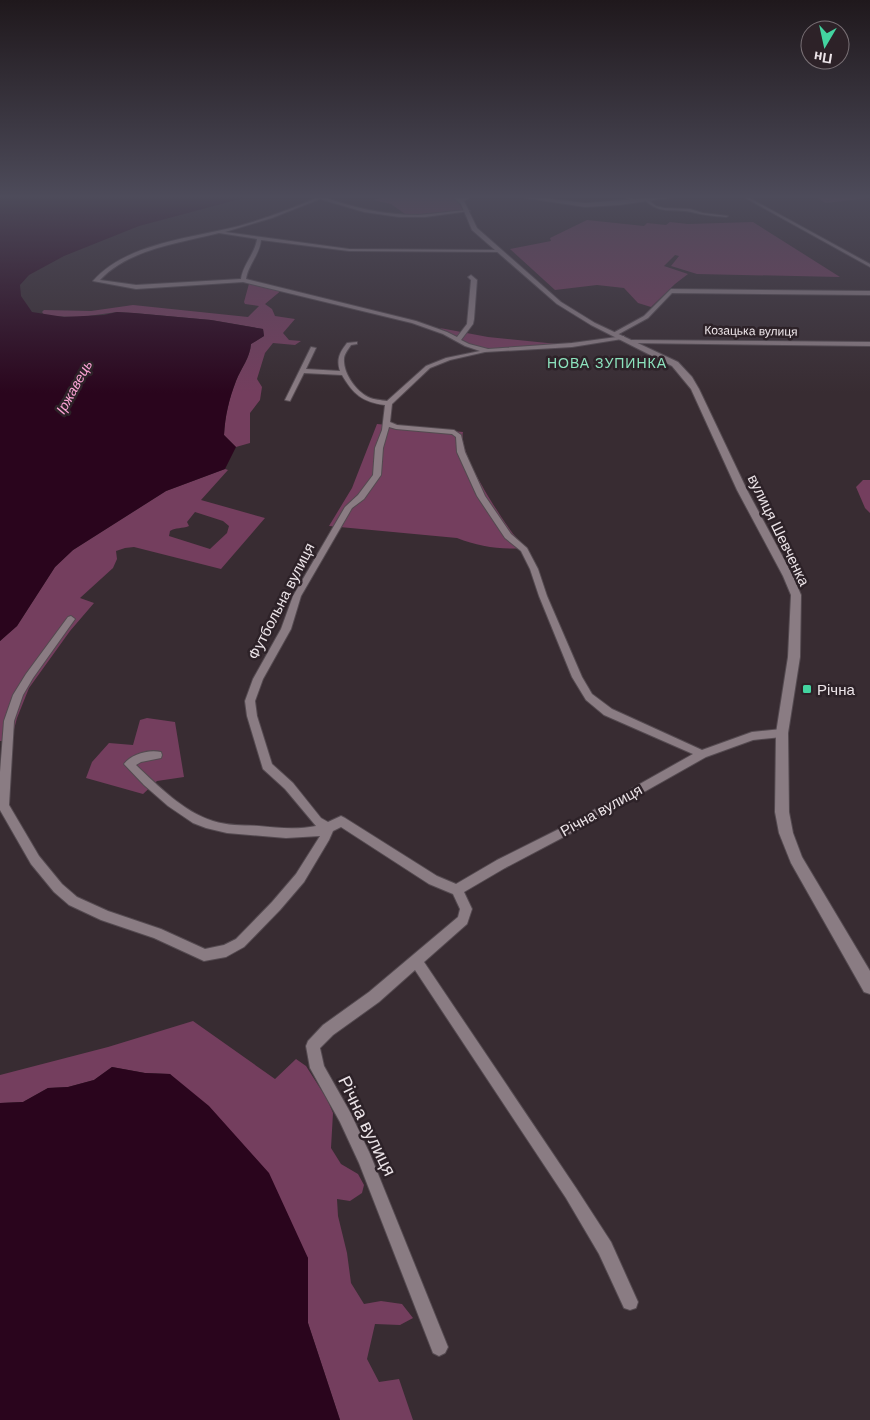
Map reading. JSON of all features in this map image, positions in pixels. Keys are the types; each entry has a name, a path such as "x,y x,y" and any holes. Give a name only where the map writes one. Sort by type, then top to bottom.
{"street":[{"name":"Козацька вулиця","path":"126,261 107,270 96,281 136,287 215,280 243,280 414,322 433,328 472,347 488,351"},
{"path":"243,280 244,273 251,261"},
{"name":"вулиця Шевченка","path":"511,261 559,303 576,314 675,364 689,379 742,490 788,576 796,595 796,627 791,685 782,733 782,812 786,833 796,859 870,986"},
{"path":"458,340 470,324 474,280 471,277"},
{"path":"623,337 671,291 870,293"},
{"name":"Козацька вулиця","path":"389,403 428,367 448,359 488,351 572,346 623,337 870,344"},
{"path":"355,343 349,344 342,356 341,362 345,374 362,396 372,401 389,403"},
{"path":"288,400 314,348"},
{"path":"302,372 345,374"},
{"name":"Футбольна вулиця","path":"328,828 317,820 289,786 267,766 252,716 250,701 258,679 286,629 297,596 349,507 361,497 377,475 379,448 386,424 389,403"},
{"path":"386,424 396,427 454,432 459,436 461,452 481,496 508,536 524,550 534,568 543,596 577,677 589,697 608,712 702,754"},
{"path":"71,619 29,676 15,703 9,721 3,805 35,860 58,888 73,901 105,916 157,933 204,955 226,951 240,943 288,892 309,863 328,828"},
{"name":"Річна вулиця","path":"439,1348 365,1159 345,1117 317,1068 313,1046 328,1030 374,997 463,920 466,909 457,890 702,754 752,736 782,733"},
{"path":"157,755 139,758 129,764 163,797 208,824 221,828 312,834 341,821 433,880 457,890"},
{"path":"416,960 571,1193 605,1248 630,1302"}],"shaded area":[{"path":"523,261 669,261 664,266 688,274 651,307 638,303 624,288 597,285 555,290"},
{"path":"675,261 815,261 840,277 697,274 671,266"},
{"path":"250,280 283,289 265,304 272,309 275,316 295,319 283,333 289,340 301,341 295,345 273,343 265,353 257,379 262,387 260,400 250,413 250,443 236,447 224,435 231,394 249,354 251,344 264,336 263,329 211,320 134,313 117,312 81,317 45,316 42,312 44,310 91,311 133,305 248,317 259,306 245,304 244,302"},
{"path":"440,328 488,337 557,344 483,349 466,344"},
{"path":"377,424 463,432 463,441 467,453 480,482 511,531 527,548 509,549 474,544 457,538 329,526 352,488"},
{"path":"225,469 228,470 201,500 265,518 221,569 134,547 116,551 117,559 113,568 80,598 94,603 70,631 29,688 17,718 11,741 0,741 0,641 17,626 55,567 73,550 166,491","holes":["195,512 223,521 229,526 227,533 210,549 169,536 170,531 189,526 187,522"]},
{"path":"863,480 870,480 870,513 865,508 856,487"},
{"path":"147,718 175,722 184,777 157,781 143,794 86,778 92,762 109,743 133,745 140,720"},
{"path":"193,1021 275,1079 296,1059 306,1066 327,1099 333,1113 331,1148 341,1164 358,1174 364,1185 362,1193 350,1201 337,1199 338,1216 347,1253 351,1283 364,1304 381,1301 402,1304 413,1318 400,1325 375,1324 367,1359 379,1382 399,1379 413,1420 340,1420 308,1323 308,1258 170,1074 145,1073 112,1067 94,1080 68,1087 48,1088 23,1102 0,1103 0,1075 108,1047"}],"water":[{"name":"Іржавець","path":"0,261 54,261 29,275 20,285 21,296 32,312 64,317 104,315 117,312 134,313 211,320 263,329 264,336 251,344 249,354 231,394 226,414 224,435 236,447 225,469 166,491 73,550 55,567 17,626 0,641"},
{"path":"112,1067 145,1073 170,1074 209,1106 269,1173 308,1258 308,1323 340,1420 0,1420 0,1103 23,1102 48,1088 68,1087 94,1080"}],"place":[{"name":"Річна","path":"807,689"}],"district":[{"name":"НОВА ЗУПИНКА","path":"607,363"}]}
